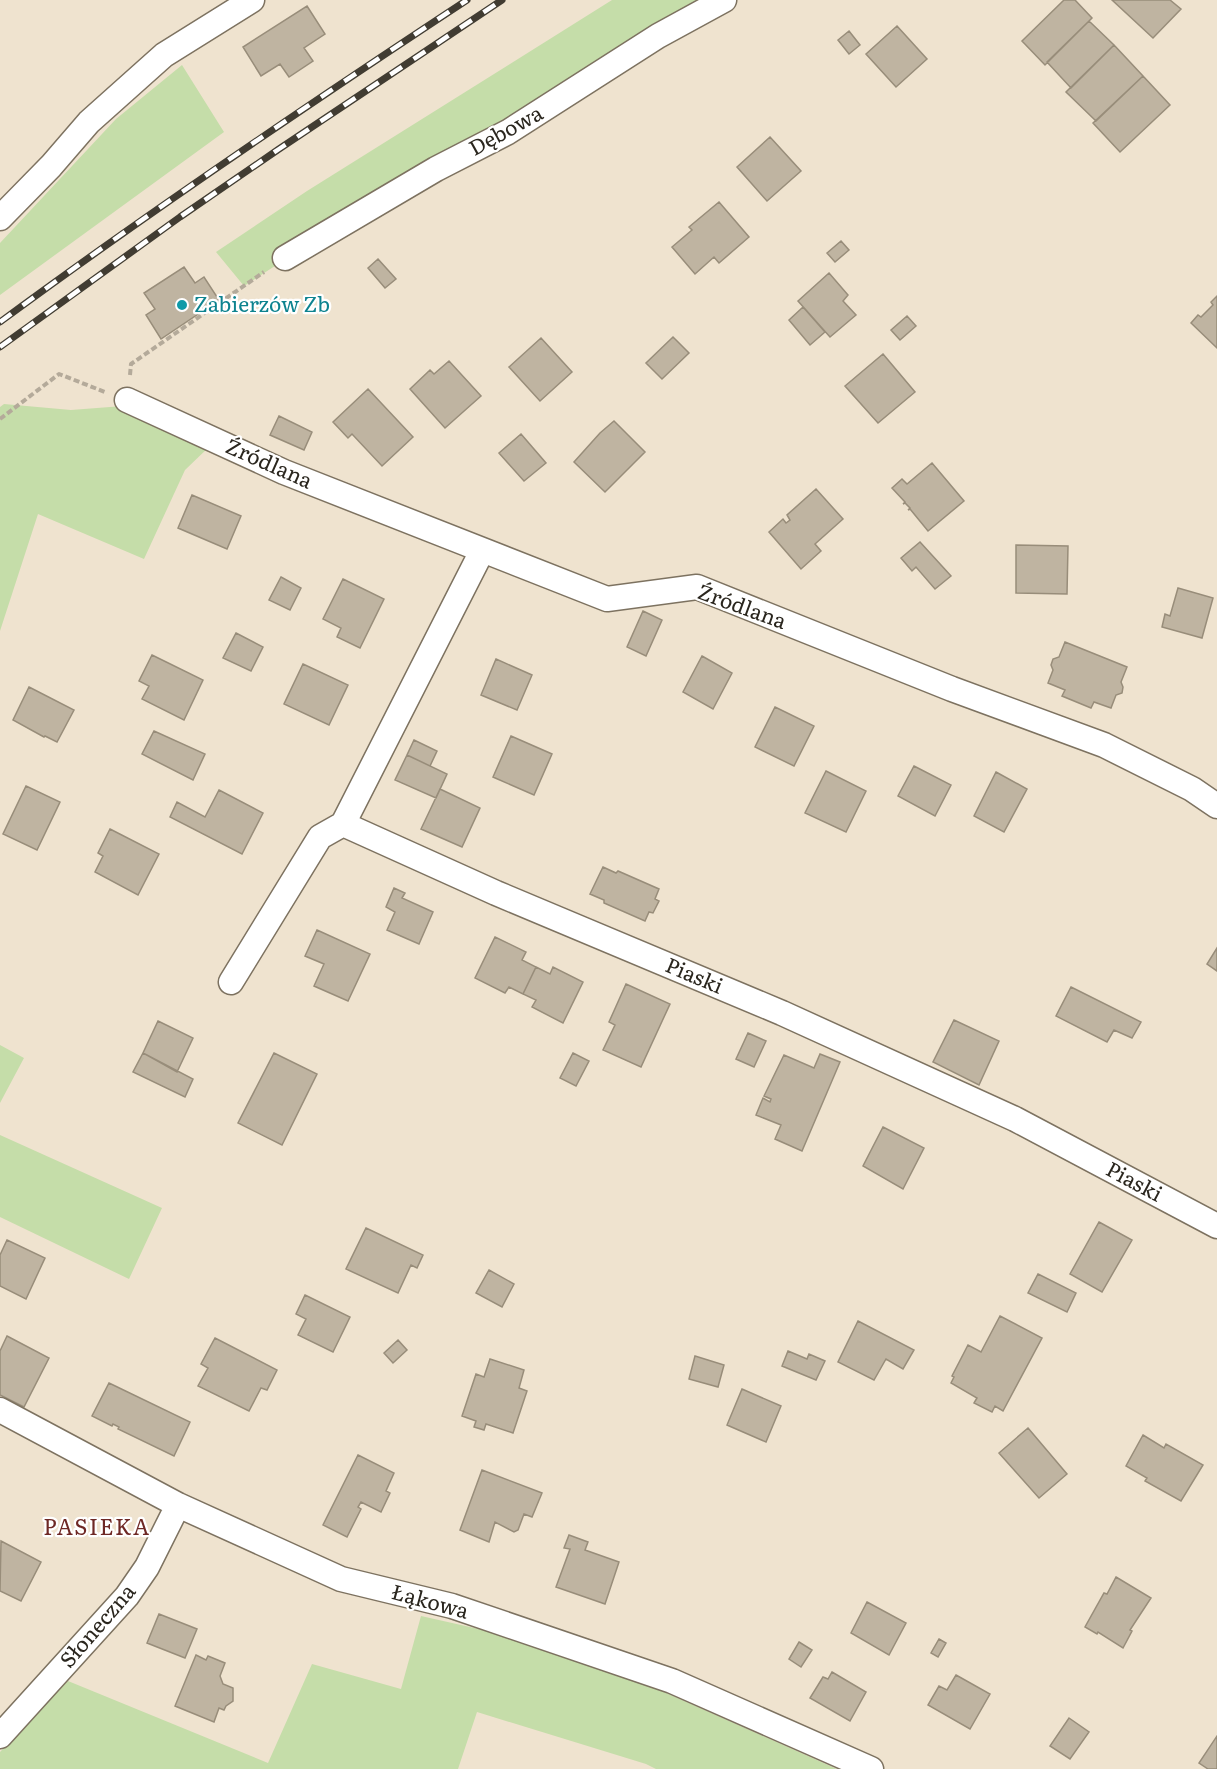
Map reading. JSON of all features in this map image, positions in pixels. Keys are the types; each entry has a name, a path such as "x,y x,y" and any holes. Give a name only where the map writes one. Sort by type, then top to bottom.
{"street":[{"path":"0,218 51,166 89,122 164,55 252,0"},
{"name":"Dębowa","path":"285,258 435,169 508,132 658,36 724,0"},
{"name":"Źródlana","path":"127,400 284,472 608,599 697,587 952,689 1104,745 1192,789 1217,806"},
{"path":"231,982 320,837 343,824 482,551"},
{"name":"Piaski","path":"343,824 506,898 782,1013 1005,1114 1217,1226"},
{"name":"Łąkowa","path":"0,1410 178,1505 340,1579 452,1606 672,1681 871,1769"},
{"name":"Słoneczna","path":"0,1736 127,1596 147,1567 178,1505"}],"path":[{"path":"0,419 59,374 127,400 131,364 285,258"}],"green space":[{"path":"612,0 709,0 326,233 244,286 216,252 307,191"},
{"path":"182,65 224,132 0,295 0,243 116,119"},
{"path":"4,404 71,410 123,406 210,446 185,470 144,559 38,514 0,631 0,407"},
{"path":"0,1045 24,1058 0,1103"},
{"path":"0,1135 162,1208 129,1279 0,1217"},
{"path":"421,1616 519,1638 664,1692 837,1769 656,1769 477,1712 458,1769 0,1769 0,1752 68,1681 268,1763 312,1664 401,1689"}],"building":[{"path":"1064,0 1075,0 1092,18 1045,65 1022,41"},
{"path":"1112,0 1170,0 1181,9 1153,38"},
{"path":"307,6 325,34 304,48 313,61 289,77 280,64 261,76 243,47"},
{"path":"1089,21 1114,45 1071,88 1047,62"},
{"path":"897,26 927,59 896,87 866,54"},
{"path":"849,31 860,45 849,54 838,40"},
{"path":"1114,45 1143,76 1096,121 1066,92"},
{"path":"1143,76 1170,105 1120,152 1093,123"},
{"path":"770,137 801,171 767,201 737,167"},
{"path":"719,202 749,237 719,263 714,257 695,274 672,247 692,230 689,227"},
{"path":"841,241 849,250 835,262 827,253"},
{"path":"378,259 396,279 385,288 368,268"},
{"name":"Zabierzów Zb","path":"184,267 195,283 204,277 219,300 161,339 146,315 155,309 144,293"},
{"path":"829,273 848,295 843,301 856,315 830,337 798,301"},
{"path":"1217,296 1217,348 1191,323 1213,305 1211,302"},
{"path":"803,307 825,332 810,345 789,320"},
{"path":"907,316 916,326 900,340 891,330"},
{"path":"673,337 689,353 662,379 646,363"},
{"path":"541,338 572,372 540,401 509,367"},
{"path":"883,354 915,392 878,423 845,386"},
{"path":"449,361 481,396 445,428 410,389 430,370 434,374"},
{"path":"368,389 413,437 382,466 352,434 348,438 333,422"},
{"path":"279,416 312,432 304,450 270,435"},
{"path":"614,421 645,452 605,492 574,462"},
{"path":"521,434 546,463 524,481 499,453"},
{"path":"932,463 964,501 928,531 910,509 908,510 910,508 905,503 903,504 905,502 892,488 902,479 907,484"},
{"path":"816,489 843,519 815,544 821,551 801,569 769,532 783,519 786,523 790,520 787,515"},
{"path":"192,495 241,516 227,549 178,528"},
{"path":"920,542 951,576 935,589 916,567 912,571 901,558"},
{"path":"1016,545 1068,546 1067,594 1016,593"},
{"path":"281,577 301,588 290,610 269,600"},
{"path":"343,579 384,599 360,648 337,637 341,628 323,619"},
{"path":"1178,588 1213,598 1202,638 1162,627 1165,614 1170,616"},
{"path":"643,611 662,620 646,656 627,647"},
{"path":"236,633 263,647 251,671 223,658"},
{"path":"1065,642 1127,667 1121,682 1122,693 1116,695 1111,708 1094,702 1091,708 1062,696 1065,690 1048,683 1053,670 1051,665 1053,659 1059,657"},
{"path":"152,655 203,680 184,720 142,699 149,686 139,681"},
{"path":"702,656 732,673 713,709 683,692"},
{"path":"496,659 532,675 517,710 481,695"},
{"path":"303,664 348,685 329,725 284,704"},
{"path":"29,687 74,710 57,742 13,720"},
{"path":"775,707 814,726 794,766 755,747"},
{"path":"154,731 205,754 193,780 142,754"},
{"path":"511,736 552,754 534,795 493,777"},
{"path":"414,740 437,751 430,766 407,755"},
{"path":"407,755 447,774 436,798 395,780"},
{"path":"914,766 951,785 935,816 898,796"},
{"path":"826,771 866,791 846,832 805,813"},
{"path":"996,772 1027,789 1004,832 974,816"},
{"path":"26,786 60,802 37,850 3,834"},
{"path":"440,789 480,808 462,847 421,829"},
{"path":"219,790 263,813 242,854 170,817 177,802 205,817"},
{"path":"110,829 159,854 138,895 95,872 103,856 98,853"},
{"path":"603,867 659,889 655,899 659,901 653,913 649,912 645,921 604,903 604,900 590,894"},
{"path":"394,888 405,893 402,898 433,912 419,944 387,930 395,912 386,907"},
{"path":"317,930 370,954 348,1001 314,986 324,964 305,956"},
{"path":"495,937 526,952 522,960 536,967 523,994 509,987 505,993 475,978"},
{"path":"1217,948 1217,971 1207,964"},
{"path":"536,967 550,974 553,967 583,982 563,1023 532,1007 536,1000 523,994"},
{"path":"626,984 670,1004 641,1067 603,1050 615,1025 609,1022"},
{"path":"1071,987 1141,1022 1132,1038 1114,1030 1107,1042 1056,1016"},
{"path":"954,1020 999,1041 979,1085 933,1062"},
{"path":"158,1021 193,1038 177,1072 143,1053"},
{"path":"748,1033 766,1041 754,1067 736,1059"},
{"path":"143,1053 193,1079 185,1097 133,1072"},
{"path":"274,1053 317,1074 282,1145 238,1123"},
{"path":"573,1053 589,1061 576,1086 560,1078"},
{"path":"820,1054 840,1062 802,1151 775,1139 781,1125 756,1115 763,1098 770,1102 771,1099 764,1096 784,1055 814,1068"},
{"path":"883,1127 924,1148 903,1189 863,1166"},
{"path":"1099,1222 1132,1240 1102,1292 1070,1274"},
{"path":"366,1228 423,1255 417,1268 411,1265 398,1293 346,1269"},
{"path":"7,1240 45,1258 26,1299 0,1286 0,1255"},
{"path":"489,1270 514,1284 502,1307 476,1293"},
{"path":"1038,1274 1076,1293 1067,1312 1028,1293"},
{"path":"305,1295 350,1317 333,1352 298,1335 306,1319 296,1314"},
{"path":"1000,1316 1042,1338 1003,1411 995,1406 992,1412 974,1403 977,1398 951,1383 954,1377 952,1376 968,1345 981,1352"},
{"path":"858,1321 914,1350 903,1369 886,1359 874,1380 838,1362"},
{"path":"7,1336 49,1358 24,1407 0,1395 0,1351"},
{"path":"215,1338 277,1370 267,1390 261,1388 249,1411 198,1386 208,1368 201,1364"},
{"path":"398,1340 407,1350 393,1363 384,1353"},
{"path":"788,1351 807,1359 809,1354 825,1361 816,1380 782,1366"},
{"path":"695,1356 724,1365 718,1387 689,1379"},
{"path":"490,1359 524,1370 519,1388 527,1391 513,1433 486,1424 484,1430 474,1427 476,1421 462,1416 476,1374 484,1377"},
{"path":"109,1383 190,1422 174,1456 118,1429 119,1427 113,1424 112,1426 92,1416"},
{"path":"742,1389 781,1406 766,1442 727,1425"},
{"path":"1028,1428 1067,1474 1039,1498 999,1453"},
{"path":"1143,1435 1164,1448 1166,1444 1203,1465 1181,1501 1145,1481 1147,1478 1126,1466"},
{"path":"358,1455 394,1473 386,1491 390,1493 381,1512 361,1502 358,1507 361,1509 347,1537 323,1525"},
{"path":"482,1470 542,1493 532,1517 524,1514 518,1530 514,1532 495,1522 489,1542 460,1530"},
{"path":"569,1535 588,1542 585,1550 619,1562 605,1604 556,1587 570,1549 564,1548"},
{"path":"1,1541 41,1562 21,1601 0,1591"},
{"path":"1116,1577 1151,1598 1130,1630 1132,1631 1123,1648 1098,1632 1097,1634 1085,1627"},
{"path":"867,1602 906,1623 889,1655 851,1633"},
{"path":"159,1614 197,1629 185,1658 147,1643"},
{"path":"939,1639 946,1643 938,1657 931,1653"},
{"path":"799,1642 812,1650 801,1667 789,1659"},
{"path":"196,1655 206,1660 208,1656 225,1663 220,1676 223,1684 233,1688 233,1701 224,1710 219,1708 214,1722 175,1706"},
{"path":"832,1672 866,1692 850,1721 810,1698 823,1677 828,1679"},
{"path":"956,1675 990,1694 970,1729 928,1705 939,1686 947,1690"},
{"path":"1069,1718 1089,1732 1070,1759 1050,1746"},
{"path":"1217,1736 1217,1769 1208,1769 1199,1763"}],"railway":[{"path":"0,322 231,158 467,0"},
{"path":"0,347 180,217 502,0"}],"place":[{"name":"Zabierzów Zb","path":"182,305"}],"district":[{"name":"PASIEKA","path":"97,1527"}]}
